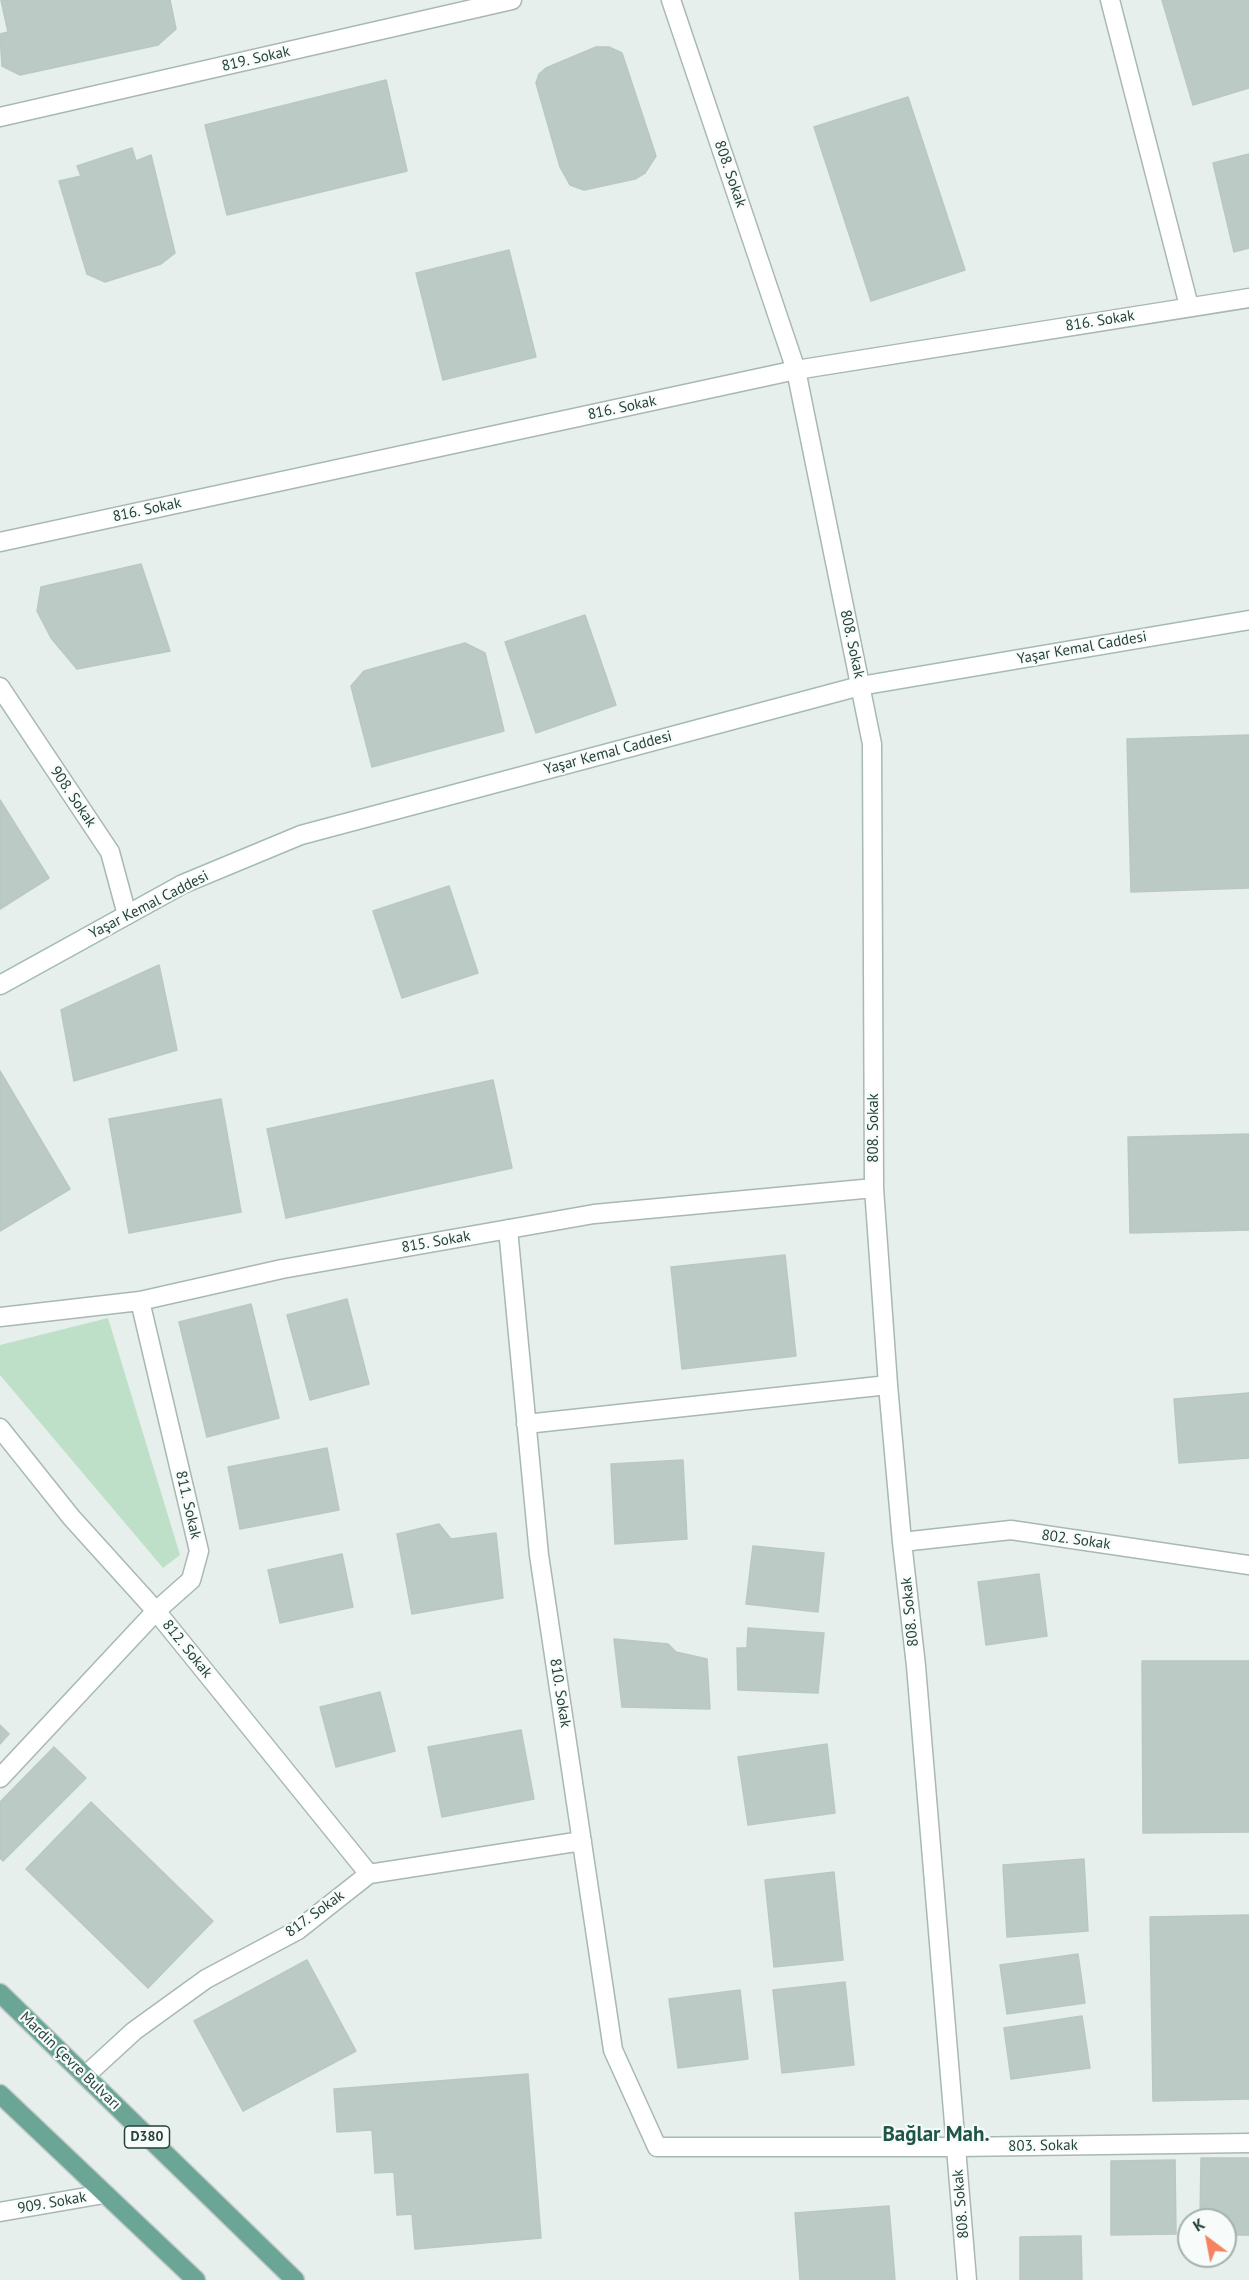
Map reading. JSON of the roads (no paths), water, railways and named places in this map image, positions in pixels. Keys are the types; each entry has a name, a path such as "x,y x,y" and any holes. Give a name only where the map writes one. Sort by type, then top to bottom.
{"main road":[{"name":"Mardin Çevre Bulvarı","path":"0,1993 295,2280"},
{"path":"0,2094 196,2280"}],"street":[{"name":"819. Sokak","path":"0,117 512,0"},
{"name":"808. Sokak","path":"671,0 796,370 872,744 874,1188 888,1386 916,1666 967,2280"},
{"path":"1110,0 1189,306"},
{"name":"816. Sokak","path":"0,542 796,370 1249,298"},
{"name":"Yaşar Kemal Caddesi","path":"0,985 183,884 301,835 861,686 1249,620"},
{"name":"908. Sokak","path":"0,687 110,852 128,915"},
{"name":"815. Sokak","path":"0,1317 140,1301 282,1269 594,1214 874,1188"},
{"name":"810. Sokak","path":"508,1229 539,1555 613,2050 657,2147"},
{"name":"811. Sokak","path":"0,1778 156,1611 191,1580 200,1551 140,1301"},
{"path":"526,1424 888,1386"},
{"name":"812. Sokak","path":"0,1428 71,1517 156,1611 369,1874"},
{"name":"802. Sokak","path":"902,1542 1011,1530 1249,1565"},
{"name":"817. Sokak","path":"86,2076 134,2031 207,1979 298,1930 369,1874 582,1841"},
{"name":"803. Sokak","path":"657,2147 957,2147 1249,2143"},
{"name":"909. Sokak","path":"0,2212 104,2194"}],"district":[{"name":"Bağlar Mah.","path":"936,2135"}]}
